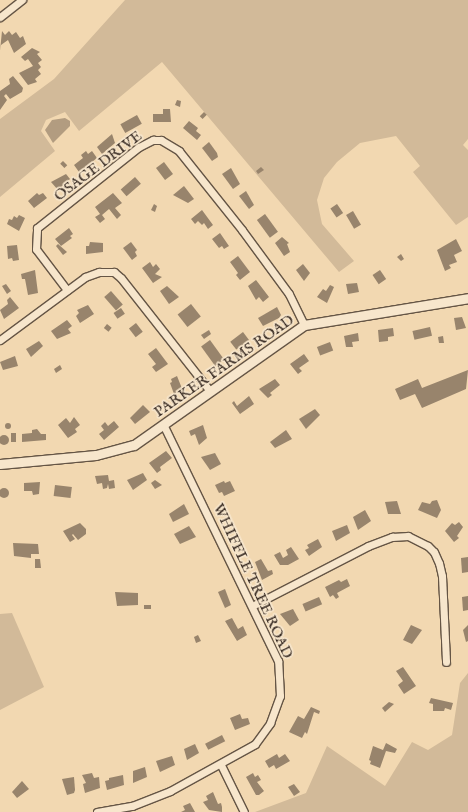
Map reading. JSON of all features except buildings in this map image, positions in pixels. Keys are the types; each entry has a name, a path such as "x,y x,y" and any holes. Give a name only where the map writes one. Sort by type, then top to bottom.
{"street":[{"path":"0,17 22,0"},
{"name":"OSAGE DRIVE","path":"68,290 36,249 37,228 139,147 153,140 161,140 179,151 242,230 289,294 304,325"},
{"path":"0,340 85,277 99,272 114,272 121,278 210,391"},
{"name":"PARKER FARMS ROAD","path":"0,464 114,452 134,445 164,426 210,391 304,325 468,298"},
{"name":"WHIFFLE TREE ROAD","path":"97,812 132,806 170,791 221,765 255,744 270,723 280,696 278,661 164,426"},
{"path":"252,606 368,546 392,537 408,536 428,546 434,552 439,563 442,576 446,662"},
{"path":"221,765 244,812"}],"shaded area":[{"path":"125,0 468,0 468,139 463,145 468,150 468,217 456,225 413,172 420,166 396,136 360,143 337,162 324,178 317,200 322,224 354,261 339,272 162,62 79,131 65,112 46,120 41,131 55,151 0,197 0,119 54,79"},
{"path":"65,118 70,121 70,126 53,143 45,130 52,120"},
{"path":"12,613 44,687 0,710 0,614"},
{"path":"468,673 468,812 255,812 306,793 327,746 385,786 412,742 428,750 452,735 460,683"}]}
